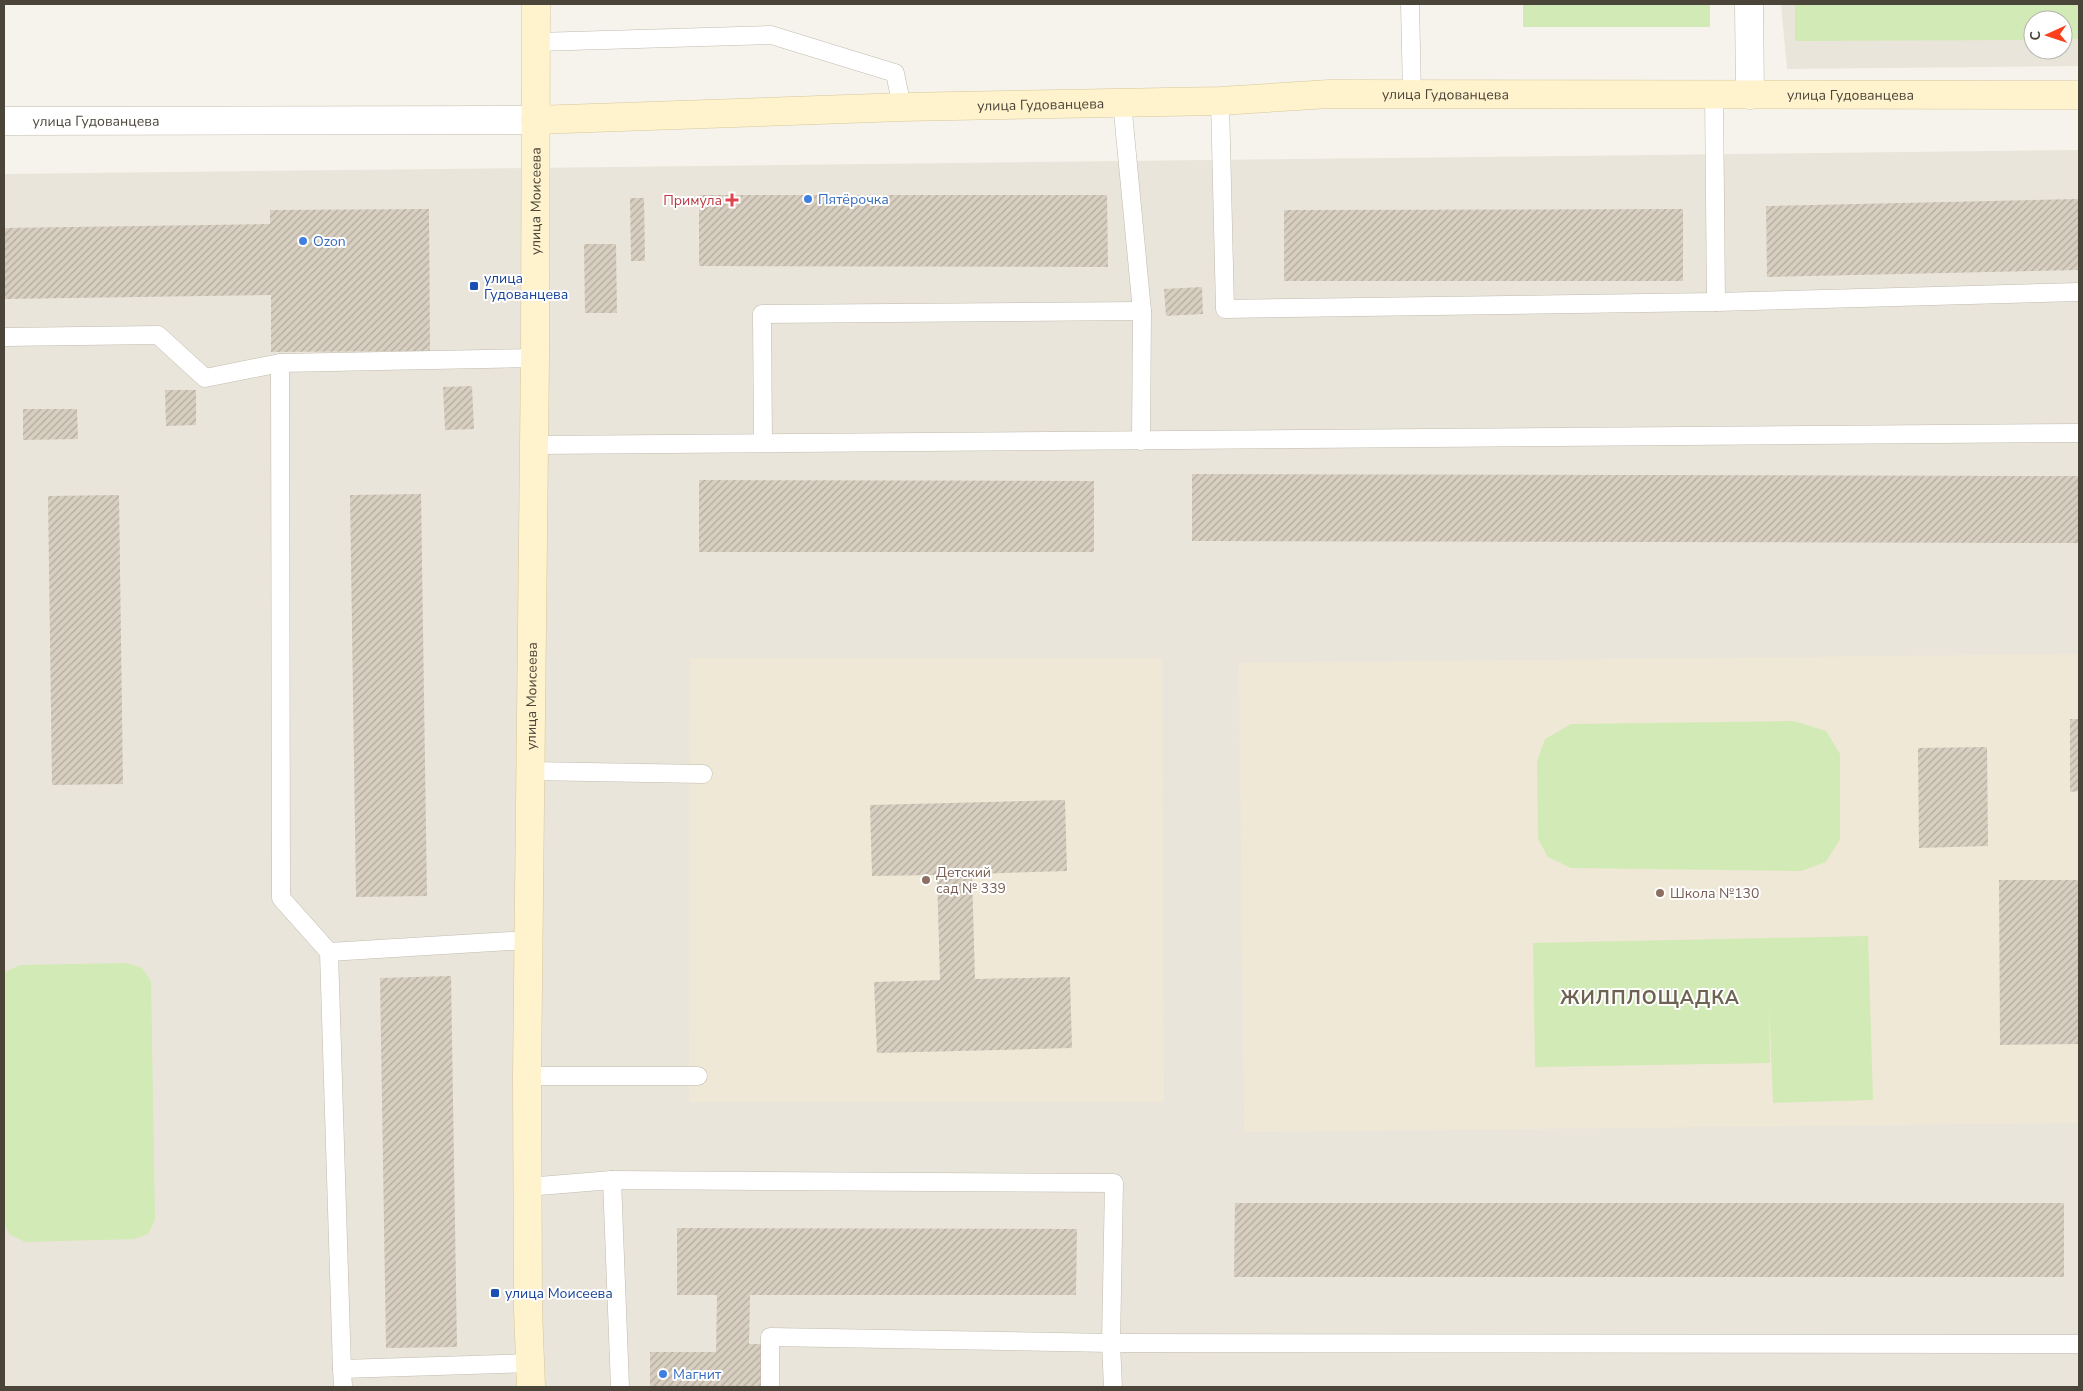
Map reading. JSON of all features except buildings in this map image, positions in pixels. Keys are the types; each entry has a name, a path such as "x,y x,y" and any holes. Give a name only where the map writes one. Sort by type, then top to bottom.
{"street":[{"name":"улица Моисеева","path":"531,1375 528,1309 527,1076 536,358 536,4"},
{"path":"1749,4 1750,95"},
{"name":"улица Гудованцева","path":"4,122 535,120 902,107 1220,101 1329,94 2079,95"}],"lane":[{"path":"1410,4 1412,94"},
{"path":"537,42 772,35 895,73 902,107"},
{"path":"1714,95 1716,302"},
{"path":"1220,101 1225,309 1716,302 2079,292"},
{"path":"1122,102 1142,311 1141,441"},
{"path":"763,443 762,314 1142,311"},
{"path":"4,337 158,334 205,378 280,362 536,358"},
{"path":"280,362 282,898 329,952 342,1387"},
{"path":"534,445 2079,433"},
{"path":"530,771 703,774"},
{"path":"329,952 528,940"},
{"path":"527,1076 698,1076"},
{"path":"612,1180 620,1387"},
{"path":"527,1187 612,1180 1114,1183 1111,1343 1113,1387"},
{"path":"770,1387 770,1337 1111,1343 2079,1344"},
{"path":"342,1369 531,1375"}],"shaded area":[{"path":"1781,4 2079,4 2079,66 1787,69"},
{"path":"2079,150 2079,1387 4,1387 4,174"},
{"name":"Школа №130","path":"2079,654 2079,1123 1244,1132 1239,663"},
{"name":"Детский сад № 339","path":"690,658 1162,658 1164,1102 689,1102"}],"green space":[{"path":"1523,4 1710,4 1710,27 1523,27"},
{"path":"1795,4 2079,4 2079,39 2073,39 2073,10 2023,10 2023,40 1795,41"},
{"path":"1794,721 1826,731 1840,754 1840,839 1826,862 1801,871 1571,868 1548,857 1538,839 1537,761 1545,739 1571,724"},
{"path":"1868,936 1873,1100 1773,1103 1769,1001 1770,1063 1535,1067 1533,943"},
{"path":"127,963 142,968 151,981 155,1220 148,1234 134,1239 25,1242 9,1234 4,1222 4,975 7,971 20,965"}],"place":[{"name":"Пятёрочка","path":"808,199"},
{"name":"Примула","path":"732,200"},
{"name":"Ozon","path":"303,241"},
{"name":"улица Гудованцева","path":"474,286"},
{"name":"Детский сад № 339","path":"926,880"},
{"name":"Школа №130","path":"1660,893"},
{"name":"улица Моисеева","path":"495,1293"},
{"name":"Магнит","path":"663,1374"}],"district":[{"name":"ЖИЛПЛОЩАДКА","path":"1650,998"}]}
